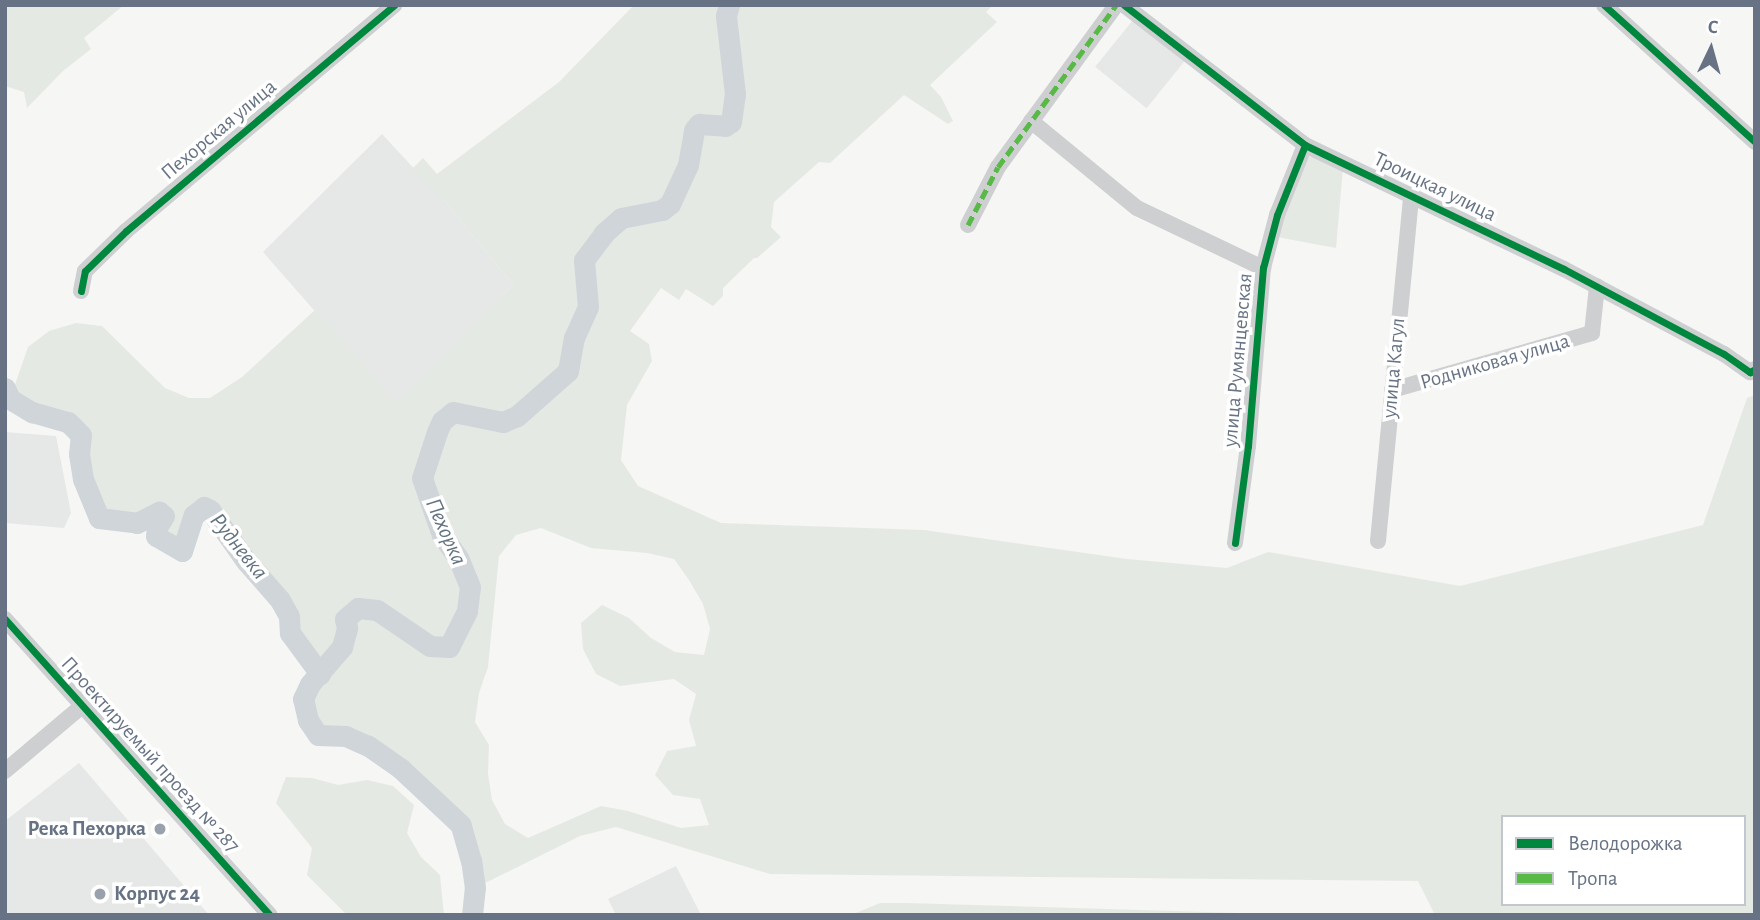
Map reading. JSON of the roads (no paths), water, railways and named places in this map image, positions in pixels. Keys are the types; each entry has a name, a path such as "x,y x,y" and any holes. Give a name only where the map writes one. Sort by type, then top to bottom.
{"street":[{"name":"Пехорская улица","path":"81,291 85,271 133,225 394,5"},
{"path":"968,225 998,167 1116,5"},
{"name":"Троицкая улица","path":"1124,5 1305,145 1597,286 1753,371"},
{"path":"1604,5 1755,142"},
{"path":"1031,121 1137,208 1263,268"},
{"name":"улица Румянцевская","path":"1235,543 1254,388 1263,268 1277,215 1305,145"},
{"name":"улица Кагул","path":"1378,541 1411,196"},
{"name":"Родниковая улица","path":"1392,390 1592,334 1597,286"},
{"name":"Проектируемый проезд № 287","path":"5,619 270,915"},
{"path":"5,771 81,707"}],"waterway":[{"name":"Пехорка","path":"472,915 475,888 461,825 400,768 368,746 346,736 318,735 308,720 303,699 310,684 342,647 347,628 345,619 358,608 377,610 430,646 449,647 467,611 470,587 458,558 442,535 422,478 437,432 442,421 453,412 503,422 517,416 568,371 574,338 588,307 584,260 604,233 621,218 662,210 670,204 688,165 694,130 699,124 725,126 731,122 735,94 726,16 729,5"},
{"name":"Рудневка","path":"5,388 10,399 32,412 68,422 81,435 79,454 83,479 99,518 137,523 159,512 164,516 157,527 156,536 182,551 194,515 204,507 210,510 246,561 280,600 289,616 290,633 320,674"}],"place":[{"name":"Река Пехорка","path":"160,829"},
{"name":"Корпус 24","path":"100,894"}]}
